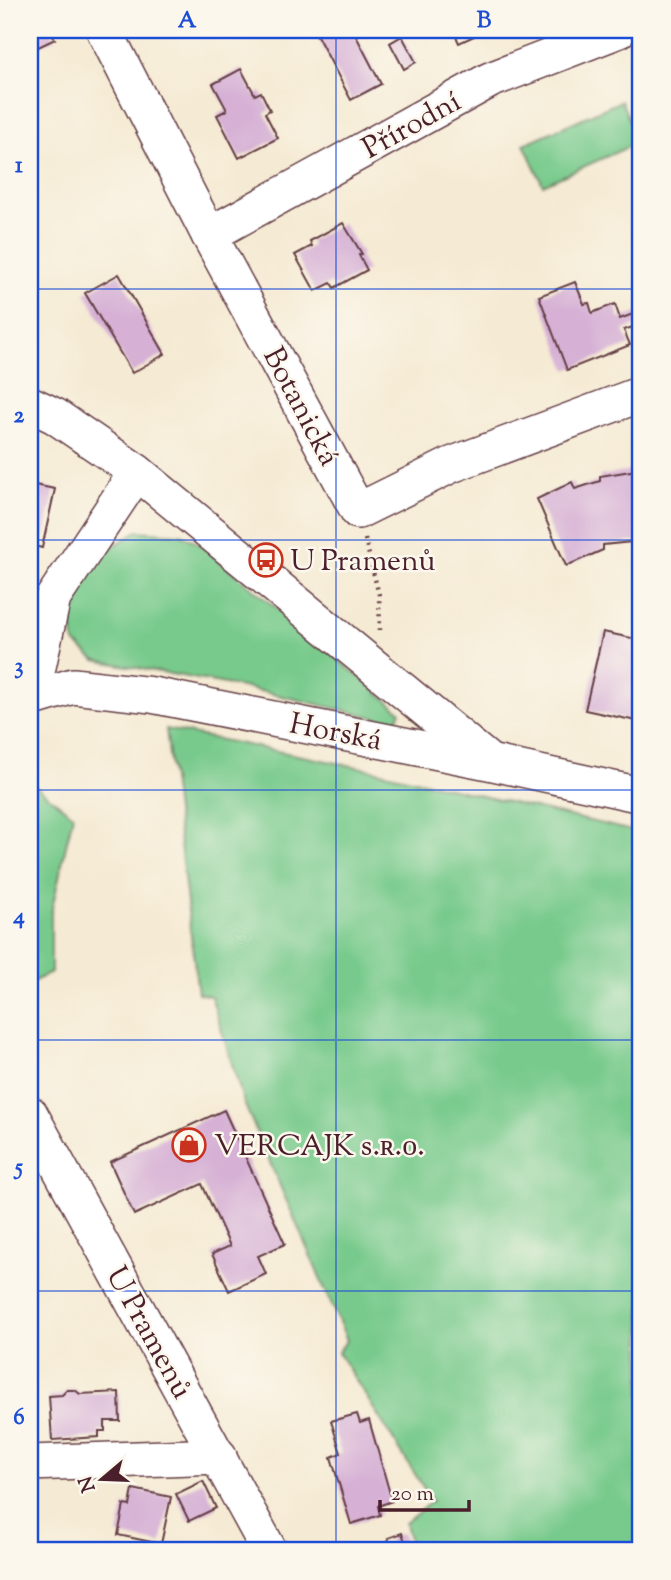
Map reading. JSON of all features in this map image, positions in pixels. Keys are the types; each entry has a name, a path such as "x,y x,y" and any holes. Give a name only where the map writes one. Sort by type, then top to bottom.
{"street":[{"name":"Botanická","path":"104,30 209,235 358,511"},
{"name":"Přírodní","path":"209,235 490,80 619,30"},
{"path":"358,511 451,465 641,394"},
{"path":"30,404 55,416 137,472 489,762"},
{"path":"31,699 53,598 137,472"},
{"name":"Horská","path":"31,699 74,686 152,695 641,795"},
{"name":"U Pramenů","path":"30,1114 269,1550"},
{"path":"30,1463 219,1456"}],"path":[{"path":"358,511 379,595 382,676"}],"green space":[{"path":"621,101 639,142 543,185 524,144"},
{"path":"137,531 181,534 198,543 401,712 395,722 247,688 95,660 74,642 71,605 98,556"},
{"path":"166,729 373,770 641,833 641,1550 412,1550 405,1523 432,1501 338,1352 347,1340 244,1103 211,996 198,993"},
{"path":"30,782 73,815 51,913 51,973 30,983"}],"building":[{"path":"30,30 50,30 55,39 30,51"},
{"path":"314,30 353,30 381,84 351,100"},
{"path":"453,30 487,30 459,43"},
{"path":"402,36 416,62 404,69 390,43"},
{"path":"241,69 255,95 261,92 270,110 265,113 278,138 239,158 217,115 227,110 213,84"},
{"path":"343,223 362,254 359,255 367,270 334,288 331,283 315,291 295,255 312,246 310,241"},
{"path":"119,274 165,354 132,373 85,293"},
{"path":"575,282 584,304 589,303 592,313 615,304 620,319 641,311 641,324 624,330 630,345 567,370 539,296"},
{"path":"637,470 641,500 641,541 603,545 603,550 566,566 537,499 572,482 575,489 600,481 600,476"},
{"path":"30,484 55,489 42,548 30,545"},
{"path":"603,632 641,640 641,722 585,710"},
{"path":"224,1110 285,1244 258,1256 266,1274 229,1291 212,1254 230,1246 202,1184 134,1215 110,1162"},
{"path":"67,1390 75,1390 80,1394 119,1392 120,1421 105,1421 105,1431 99,1431 99,1437 52,1440 49,1396 62,1395"},
{"path":"357,1414 360,1423 369,1420 392,1501 378,1506 380,1515 351,1524 331,1457 341,1453 331,1421"},
{"path":"203,1481 216,1508 189,1521 176,1494"},
{"path":"133,1489 171,1497 161,1544 118,1535 124,1505 130,1506"},
{"path":"402,1533 408,1550 392,1550 388,1538"}],"place":[{"name":"U Pramenů","path":"266,560"},
{"name":"VERCAJK s.ʀ.ᴏ.","path":"189,1145"}]}
